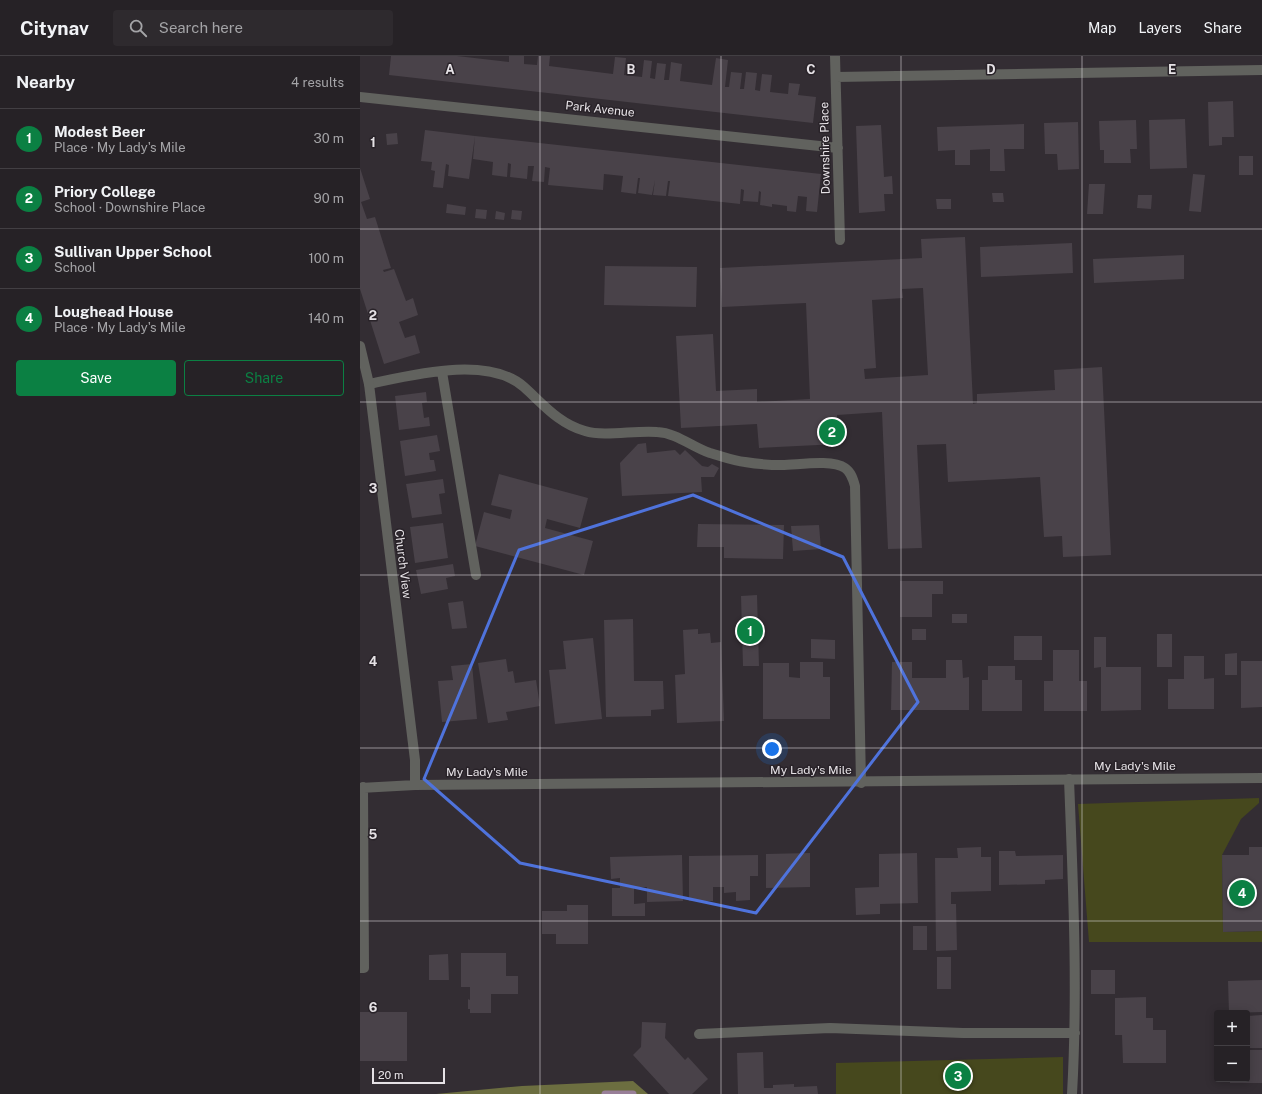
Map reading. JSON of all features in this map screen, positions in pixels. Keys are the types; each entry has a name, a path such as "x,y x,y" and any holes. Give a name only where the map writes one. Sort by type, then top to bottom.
{"street":[{"name":"Downshire Place","path":"835,56 840,240"},
{"path":"836,77 1262,70"},
{"name":"Park Avenue","path":"360,97 838,148"},
{"name":"Church View","path":"360,346 415,760 415,785"},
{"path":"364,384 410,375 475,369 504,375 523,386 561,421 585,432 658,432 679,438 708,452 743,462 781,465 828,464 845,468 852,476 855,486 861,783"},
{"path":"442,372 476,575"},
{"name":"My Lady's Mile","path":"361,788 415,785 861,783 1069,779 1262,778"},
{"path":"1069,779 1075,952 1075,1033 1072,1094"},
{"path":"360,968 364,968 361,788"},
{"path":"699,1034 830,1028 963,1033 1075,1033"}],"highlighted area":[{"path":"693,495 843,557 918,702 756,913 520,863 424,779 519,550"}],"green space":[{"path":"1259,798 1259,803 1241,819 1222,855 1223,932 1262,931 1262,942 1089,942 1078,804"},
{"path":"1063,1057 1063,1094 836,1094 836,1063"},
{"path":"633,1081 648,1094 436,1094 522,1086"}],"building":[{"path":"391,56 457,56 509,62 509,56 524,56 524,64 537,65 538,56 550,56 549,66 613,74 615,57 626,58 624,75 642,77 644,60 652,61 650,78 655,79 657,63 666,64 664,80 669,80 671,62 682,64 680,81 712,85 716,58 728,60 725,87 729,87 731,72 742,73 740,89 744,89 746,72 757,73 755,90 760,91 762,74 772,75 770,92 788,94 789,83 800,84 798,95 816,97 813,123 389,75"},
{"path":"1233,101 1234,137 1222,137 1222,145 1209,146 1208,102"},
{"path":"1185,119 1187,168 1150,169 1149,120"},
{"path":"1136,120 1137,149 1130,149 1131,163 1104,163 1104,150 1100,150 1099,121"},
{"path":"1078,122 1079,169 1058,170 1057,154 1045,154 1044,123"},
{"path":"1024,124 1024,149 1004,149 1005,171 990,171 990,149 970,150 970,165 955,165 955,150 938,151 937,127"},
{"path":"881,125 884,177 892,176 893,194 884,194 885,211 859,213 856,126"},
{"path":"425,130 475,136 469,179 448,176 449,165 446,164 443,188 433,187 435,171 431,170 432,162 421,161"},
{"path":"397,133 398,144 387,145 386,134"},
{"path":"475,136 821,174 817,212 806,211 807,197 798,196 796,212 787,211 787,206 772,204 772,207 760,205 761,192 759,191 758,202 743,201 744,190 741,189 740,204 668,196 670,181 668,181 666,196 653,195 655,180 652,195 638,193 640,178 638,178 636,194 621,192 623,176 604,174 603,190 548,185 550,168 545,167 544,182 532,181 534,166 528,166 527,179 510,177 511,164 508,163 507,177 492,175 493,162 473,159"},
{"path":"1239,156 1253,156 1253,175 1239,175"},
{"path":"360,168 370,199 361,202 367,219 375,217 391,268 383,270 384,272 394,269 406,301 413,298 418,315 399,322 405,338 415,335 420,353 384,364 360,289"},
{"path":"1193,174 1205,175 1201,212 1189,211"},
{"path":"1089,184 1105,184 1103,214 1087,214"},
{"path":"992,193 1003,193 1004,202 993,202"},
{"path":"1138,195 1152,195 1151,209 1137,208"},
{"path":"936,199 951,199 951,209 937,209"},
{"path":"447,204 466,207 465,215 446,213"},
{"path":"476,209 487,210 486,219 475,218"},
{"path":"512,210 522,211 521,220 511,219"},
{"path":"496,211 505,213 504,220 495,219"},
{"path":"965,237 973,404 977,403 977,394 1055,390 1054,370 1102,367 1111,555 1063,557 1062,536 1044,537 1040,477 948,482 946,444 917,445 922,548 888,549 882,412 837,415 838,444 759,448 757,424 681,428 676,336 713,334 716,391 757,389 757,402 810,399 806,303 722,307 720,268 922,258 921,239","holes":["923,288 928,375 865,379 864,369 876,368 872,300 903,298 902,289"]},
{"path":"1072,243 1073,273 981,277 980,247"},
{"path":"1184,255 1184,279 1094,283 1093,259"},
{"path":"605,266 697,267 696,307 604,305"},
{"path":"426,392 427,402 422,403 424,418 429,417 430,426 399,430 395,396"},
{"path":"437,435 440,451 429,453 430,460 434,460 436,471 405,476 400,441"},
{"path":"646,443 647,453 675,450 680,455 685,450 702,466 708,467 712,464 719,468 714,477 701,477 702,492 622,496 620,463 638,444"},
{"path":"499,474 588,498 580,528 547,519 545,528 593,541 584,575 475,546 484,512 510,519 512,510 491,505"},
{"path":"443,479 445,493 439,494 442,514 412,518 406,484"},
{"path":"443,523 448,558 415,563 410,527"},
{"path":"698,524 784,525 783,559 724,558 724,547 697,547"},
{"path":"819,525 821,549 793,551 791,526"},
{"path":"453,564 455,576 446,578 448,589 421,594 416,570"},
{"path":"900,581 943,581 943,594 932,594 932,617 900,617"},
{"path":"757,595 759,666 743,666 741,596"},
{"path":"463,601 467,628 452,629 448,603"},
{"path":"952,614 967,614 967,623 952,623"},
{"path":"633,619 634,681 663,681 664,709 651,710 651,716 606,717 604,620"},
{"path":"698,629 698,634 710,633 711,643 721,642 724,721 677,723 675,675 685,674 683,630"},
{"path":"912,629 926,629 926,640 912,640"},
{"path":"1157,634 1172,634 1172,667 1157,667"},
{"path":"1014,636 1042,636 1042,660 1014,660"},
{"path":"1094,637 1106,637 1106,667 1141,667 1141,710 1101,711 1101,667 1094,668"},
{"path":"593,638 602,719 555,724 549,670 566,669 563,641"},
{"path":"811,639 835,640 835,659 811,658"},
{"path":"1053,650 1079,650 1079,681 1087,681 1087,711 1044,711 1044,681 1053,681"},
{"path":"1237,653 1237,675 1225,675 1225,654"},
{"path":"1184,656 1204,656 1204,679 1214,678 1214,709 1168,709 1168,679 1184,679"},
{"path":"506,659 508,672 513,671 515,683 536,680 540,706 506,712 508,720 488,723 478,663"},
{"path":"946,660 962,660 963,678 969,677 969,710 891,710 892,662 912,662 912,678 946,678"},
{"path":"1241,661 1262,661 1262,707 1241,708"},
{"path":"800,662 823,662 823,677 830,677 830,719 763,719 763,663 789,663 789,677 800,678"},
{"path":"472,664 477,719 442,722 438,681 453,680 451,666"},
{"path":"988,666 1015,666 1015,680 1022,680 1022,711 982,711 982,680 988,680"},
{"path":"981,847 981,857 991,857 991,891 951,892 951,904 956,904 957,950 936,951 935,858 958,858 957,848"},
{"path":"1249,847 1262,847 1262,931 1223,932 1222,855 1249,855"},
{"path":"999,851 1015,851 1016,856 1063,855 1063,879 1045,880 1045,884 999,885"},
{"path":"810,853 810,887 766,888 766,854"},
{"path":"917,853 918,903 880,904 880,914 856,915 855,888 879,887 879,854"},
{"path":"682,855 683,901 647,902 647,887 634,887 634,904 645,903 645,916 612,916 612,888 620,888 620,878 611,879 610,857"},
{"path":"758,855 758,876 750,876 750,900 736,901 736,892 724,893 724,887 713,887 713,901 689,901 689,856"},
{"path":"567,905 588,905 588,944 556,944 556,934 542,934 542,911 567,911"},
{"path":"913,926 927,926 927,950 913,950"},
{"path":"461,953 506,953 506,976 518,976 518,994 491,994 491,1013 470,1013 470,1009 468,1009 468,999 470,1000 470,987 461,987"},
{"path":"448,954 449,980 429,980 429,955"},
{"path":"937,957 951,957 951,989 937,989"},
{"path":"1091,970 1115,970 1115,994 1091,994"},
{"path":"1262,980 1262,1012 1250,1012 1250,1010 1229,1010 1228,981"},
{"path":"1146,997 1146,1018 1153,1018 1153,1030 1166,1030 1166,1063 1123,1063 1122,1035 1115,1035 1115,998"},
{"path":"360,1012 407,1012 407,1061 360,1061"},
{"path":"1262,1015 1262,1048 1250,1048 1250,1016"},
{"path":"642,1022 666,1023 665,1038 685,1060 688,1057 708,1079 692,1094 669,1094 633,1055 641,1047"},
{"path":"1250,1050 1262,1050 1262,1083 1230,1083 1250,1082"},
{"path":"763,1052 764,1088 773,1088 773,1085 794,1084 794,1087 817,1086 818,1094 738,1094 737,1053"}],"waterway":[{"path":"605,1094 633,1094"}],"place":[{"name":"Priory College","path":"832,432"},
{"name":"Modest Beer","path":"750,631"},
{"name":"Loughead House","path":"1242,893"},
{"name":"Sullivan Upper School","path":"958,1076"}]}
